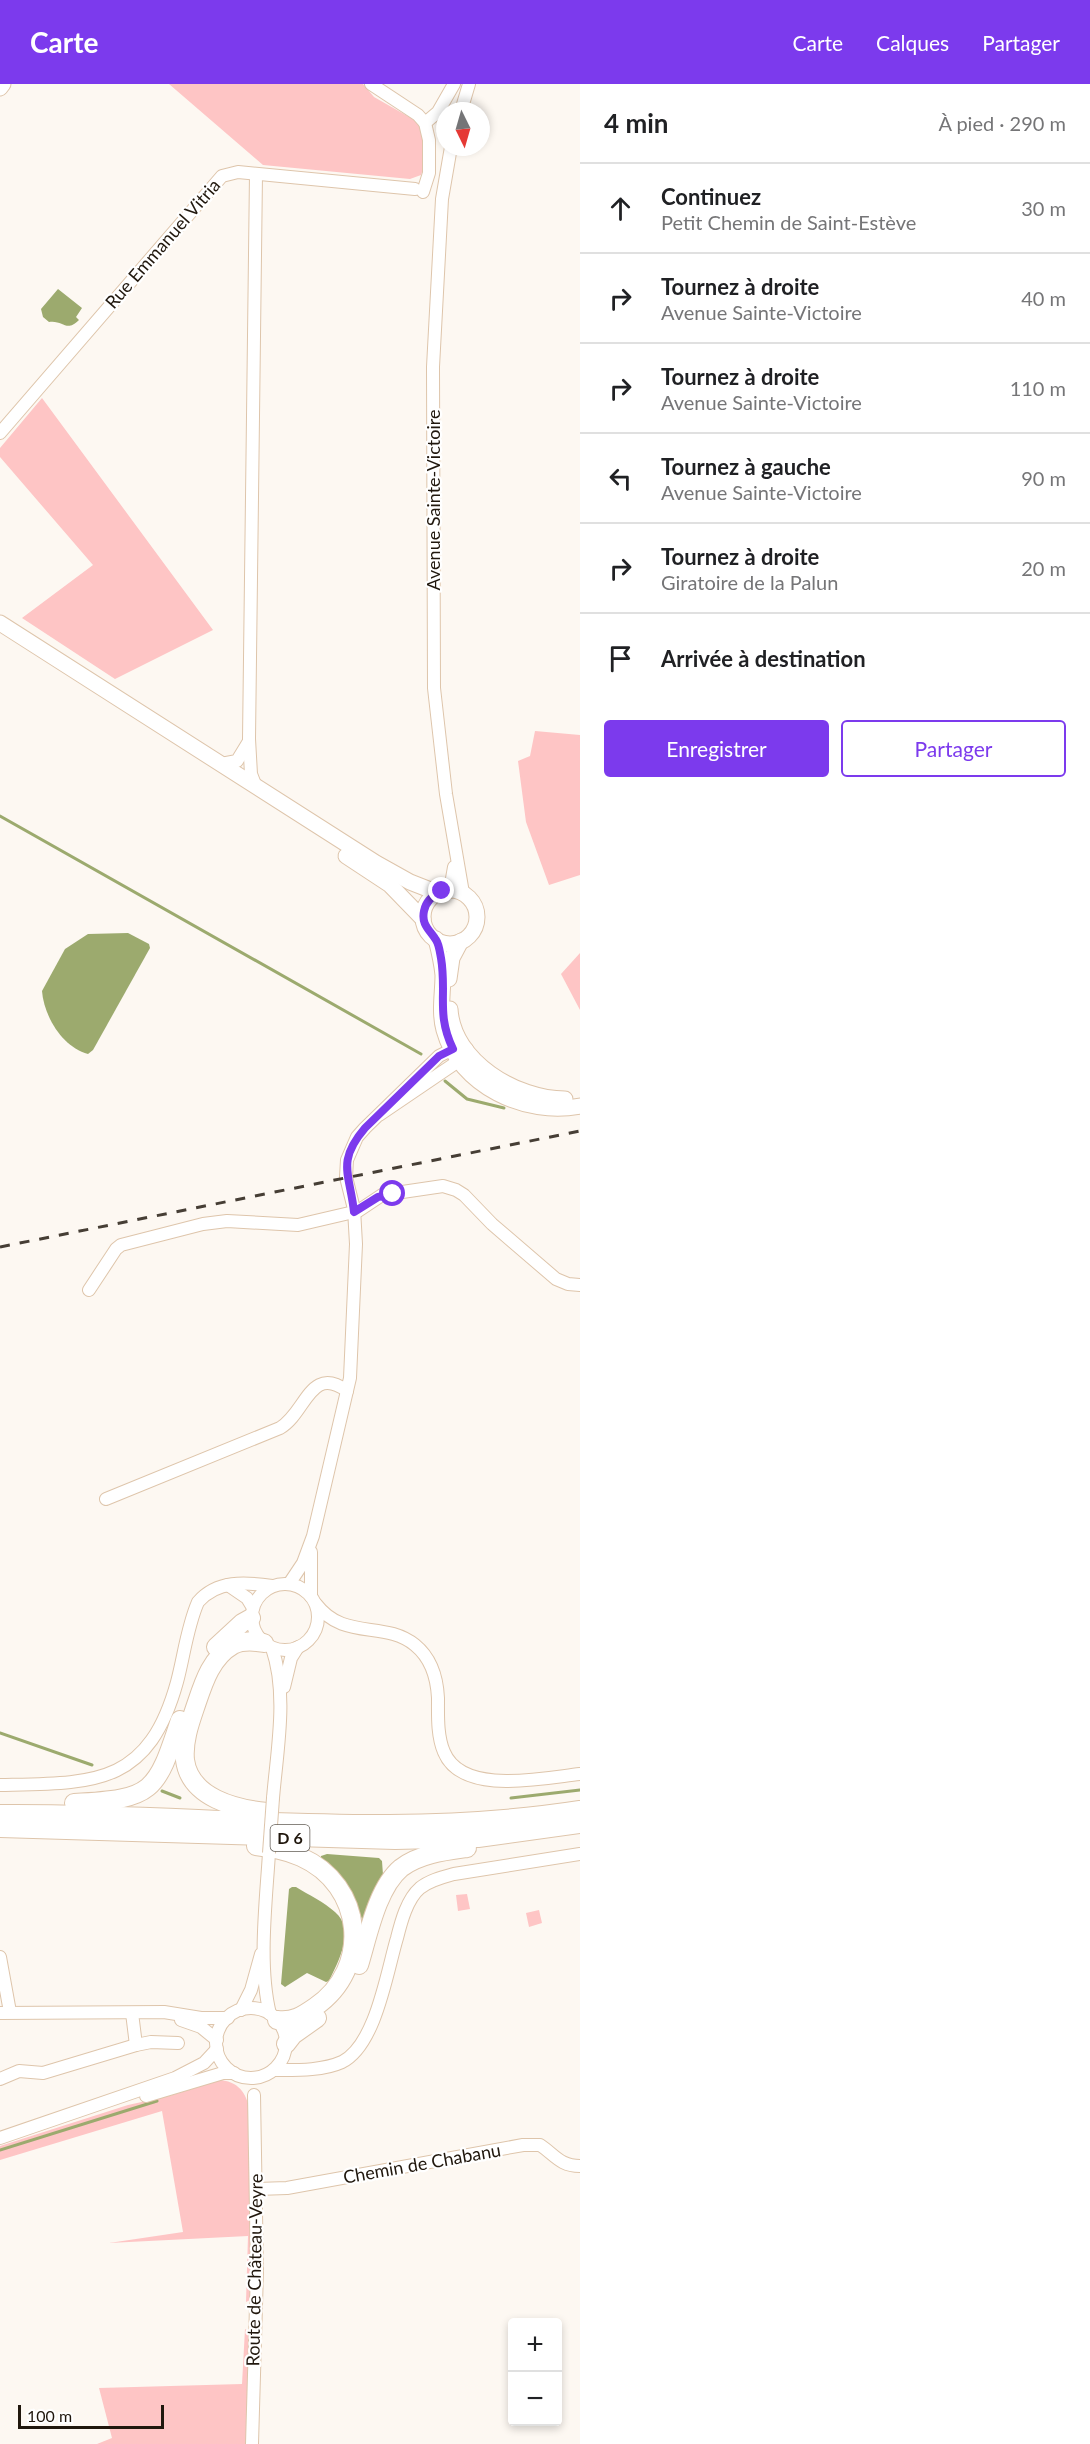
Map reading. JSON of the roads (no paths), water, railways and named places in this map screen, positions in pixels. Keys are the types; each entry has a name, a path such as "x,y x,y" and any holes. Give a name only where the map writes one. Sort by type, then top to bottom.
{"highway":[{"path":"0,1807 118,1801 146,1788 160,1773 167,1760 191,1689 204,1662 220,1643 252,1613"},
{"path":"268,1645 251,1640 232,1646 213,1665 202,1687 186,1740 185,1761 191,1776 200,1788 212,1797 241,1808 290,1815 408,1820 539,1816"},
{"name":"D 6","path":"0,1814 131,1815 294,1824 393,1825 458,1824 580,1810"},
{"name":"D 6","path":"0,1828 395,1840 478,1838 580,1824"},
{"path":"62,1829 249,1844 302,1857 323,1871 341,1889 349,1907 353,1929 350,1965 342,1980 324,2002 302,2017 287,2021 274,2017"},
{"path":"285,2050 301,2029 339,2000 349,1988 378,1904 391,1880 401,1868 417,1859 443,1851 580,1832"}],"main road":[{"path":"0,88 3,84"},
{"path":"0,623 376,863 418,886 450,892 473,903 477,916 473,930 461,941 452,958 449,978 449,1005 460,1053 502,1083 515,1089 535,1096 580,1099"},
{"path":"0,634 390,885 423,919 429,934 436,939 452,943 461,941"},
{"path":"423,919 427,904 450,892"},
{"path":"436,939 443,973 442,1021 444,1032 478,1080 496,1093 518,1103 540,1108 580,1106"}],"street":[{"path":"371,84 418,115 425,123 429,140 429,173 420,190"},
{"path":"387,95 396,84"},
{"path":"425,123 438,112 454,84"},
{"path":"464,102 469,84"},
{"name":"Avenue Sainte-Victoire","path":"449,156 442,199 433,367 434,688 455,854 450,892"},
{"name":"Rue Emmanuel Vitria","path":"0,433 222,176 238,172 420,190"},
{"path":"256,174 249,739 251,774 256,787"},
{"path":"420,190 444,183"},
{"path":"420,190 442,199"},
{"path":"221,764 232,763 240,758 249,739"},
{"path":"289,1584 303,1563 312,1536 347,1391 352,1357 356,1275 354,1212 346,1177 347,1160 357,1137 379,1115 460,1053"},
{"path":"89,1290 121,1245 203,1224 227,1221 294,1226 354,1212 382,1196 439,1186 450,1188 464,1195 492,1224 556,1279 568,1284 580,1285"},
{"path":"106,1499 280,1428 293,1419 312,1389 321,1383 334,1384 347,1391"},
{"path":"279,1712 291,1658 317,1627 318,1616 313,1600 310,1565 312,1536"},
{"path":"0,1785 88,1781 118,1770 138,1755 151,1741 167,1712 198,1602 211,1590 228,1585 252,1583 272,1586 294,1585 313,1600 329,1619 348,1626 402,1638 424,1653 436,1679 439,1728 444,1752 455,1768 463,1773 480,1779 502,1781 580,1774"},
{"path":"228,1585 247,1598 252,1613 253,1627 268,1645 279,1673 279,1712 265,1938 266,1994 274,2017 285,2035 288,2061 307,2069"},
{"path":"252,1613 259,1596 272,1586"},
{"path":"268,1645 279,1650 303,1644 331,1629 348,1626"},
{"path":"48,2123 174,2090 208,2077 326,2067 342,2061 354,2054 361,2044 375,2013 401,1920 419,1889 437,1879 454,1874 580,1854"},
{"path":"241,2010 251,1990 265,1938"},
{"path":"0,1958 5,2012 135,2012 228,2018"},
{"path":"0,2138 175,2078 204,2063 217,2045 222,2024 241,2010 257,2009 274,2017"},
{"path":"135,2012 136,2045"},
{"path":"135,2012 179,2019 201,2027 217,2045 220,2059 238,2075 254,2095"},
{"path":"0,2079 19,2071 43,2073 136,2045 151,2042 178,2043"},
{"path":"268,2073 285,2050"},
{"name":"Route de Château-Veyre","path":"252,2444 257,2271 254,2095 268,2073"},
{"name":"Chemin de Chabanu","path":"257,2189 287,2188 524,2145 540,2145 556,2161 569,2166 580,2166"}],"waterway":[{"path":"0,816 421,1054"},
{"path":"445,1081 467,1099 504,1108"},
{"path":"0,1733 92,1765"},
{"path":"511,1798 580,1790"},
{"path":"162,1791 180,1798"},
{"path":"0,2150 157,2101"}],"railway":[{"path":"0,1247 580,1131"}]}
